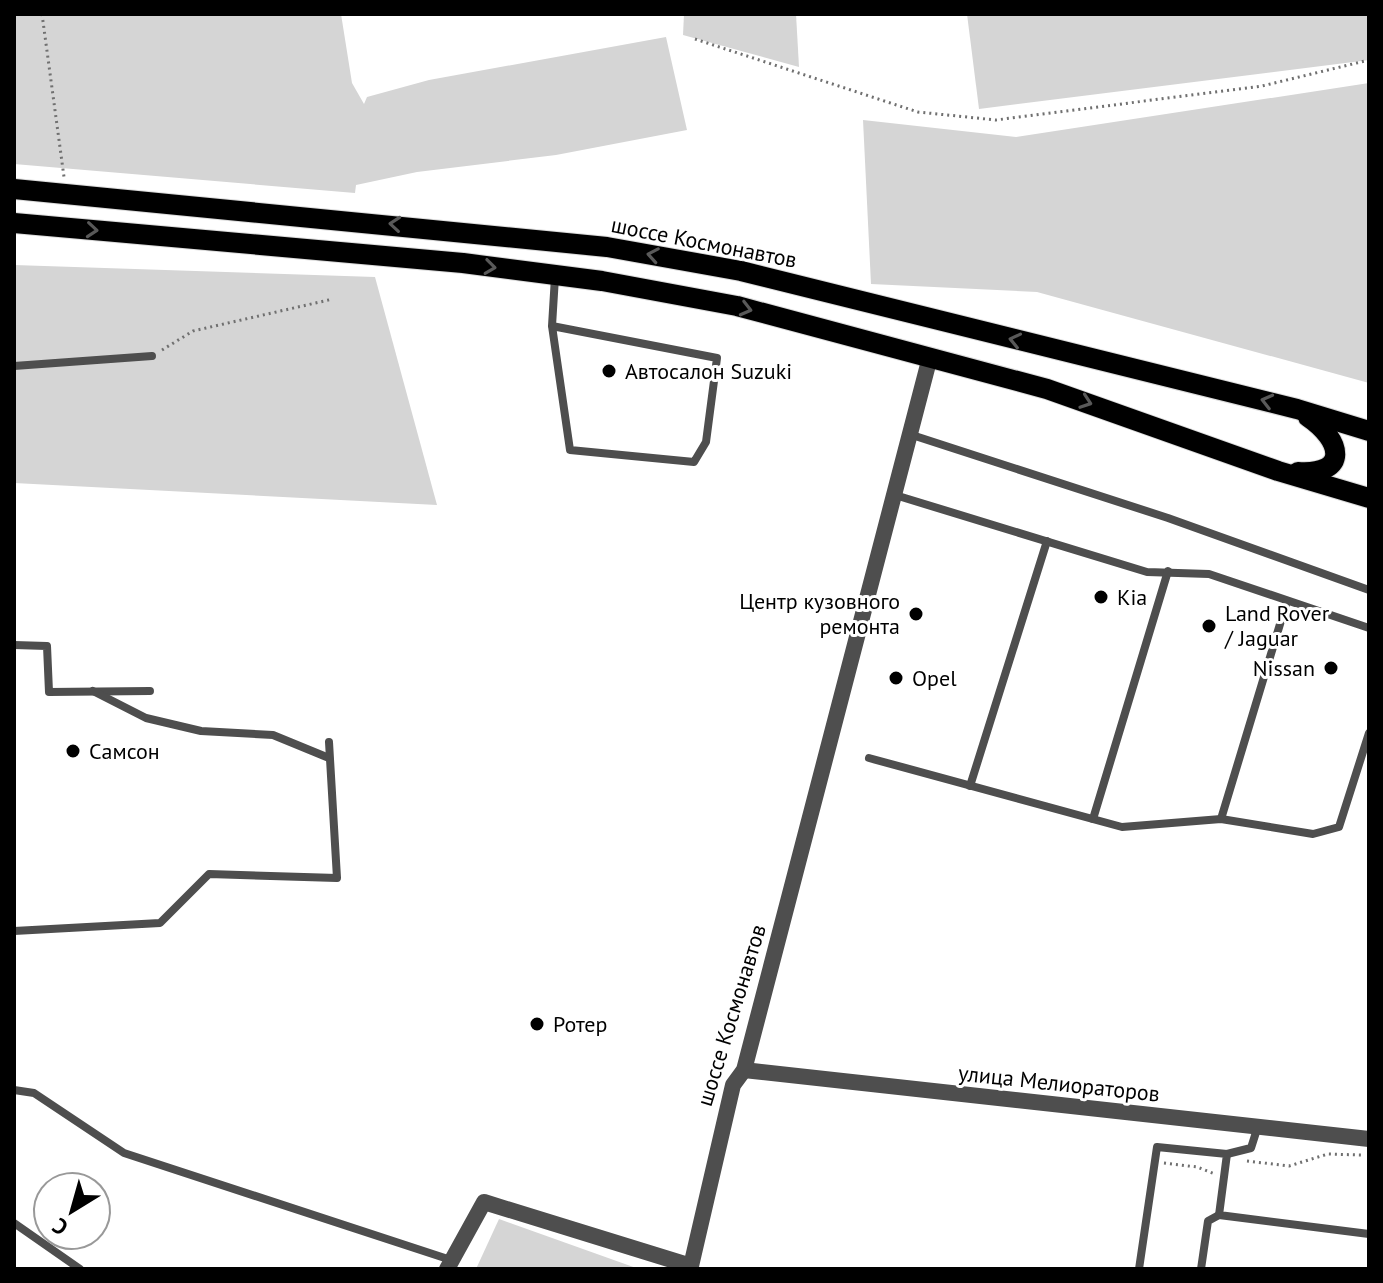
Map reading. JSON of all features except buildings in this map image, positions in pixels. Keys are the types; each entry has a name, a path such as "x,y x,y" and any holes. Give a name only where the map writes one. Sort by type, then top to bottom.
{"main road":[{"name":"шоссе Космонавтов","path":"14,189 607,247 741,271 1297,409 1369,431"},
{"path":"17,225 463,263 555,275 737,306 1047,389 1278,471 1369,498"},
{"path":"1278,471 1311,473 1328,467 1335,458 1335,445 1328,430 1297,409"}],"street":[{"name":"шоссе Космонавтов","path":"450,1265 484,1202 696,1267 733,1085 744,1070 930,357"},
{"name":"улица Мелиораторов","path":"744,1070 1369,1139"}],"lane":[{"path":"552,326 717,358 706,442 694,462 570,450 552,326 555,275"},
{"path":"14,366 152,356"},
{"path":"912,435 1168,518 1369,590"},
{"path":"895,495 1147,572 1209,574 1369,628"},
{"path":"970,786 1047,541"},
{"path":"1093,819 1168,571"},
{"path":"1221,819 1287,601"},
{"path":"14,645 47,646 49,692 150,691"},
{"path":"93,691 146,718 201,731 273,735 329,758"},
{"path":"869,758 1122,827 1221,819 1313,834 1339,827 1369,733"},
{"path":"14,931 160,923 209,874 337,878 329,742"},
{"path":"14,1090 34,1093 124,1153 450,1265"},
{"path":"1139,1269 1157,1147 1227,1154 1251,1148 1259,1125"},
{"path":"1219,1215 1227,1154"},
{"path":"1201,1269 1208,1221 1219,1215 1369,1234"},
{"path":"14,1223 80,1269"}],"path":[{"path":"42,14 67,194"},
{"path":"695,39 918,112 996,120 1262,86 1369,60"},
{"path":"152,356 193,331 333,299"},
{"path":"1155,1162 1197,1167 1224,1176 1239,1160 1289,1166 1328,1154 1369,1155"}],"shaded area":[{"path":"14,14 341,14 352,83 364,104 367,97 429,80 666,37 687,130 556,155 417,172 356,185 355,193 14,164"},
{"path":"684,14 796,14 799,67 683,35"},
{"path":"967,14 1369,14 1369,60 979,109"},
{"path":"1369,83 1369,383 1037,292 871,284 863,120 1016,137"},
{"path":"14,265 375,277 437,505 14,483"},
{"path":"499,1219 639,1269 476,1269"}],"place":[{"name":"Автосалон Suzuki","path":"609,371"},
{"name":"Kia","path":"1101,597"},
{"name":"Центр кузовного ремонта","path":"916,614"},
{"name":"Land Rover / Jaguar","path":"1209,626"},
{"name":"Nissan","path":"1331,668"},
{"name":"Opel","path":"896,678"},
{"name":"Самсон","path":"73,751"},
{"name":"Ротер","path":"537,1024"}]}
